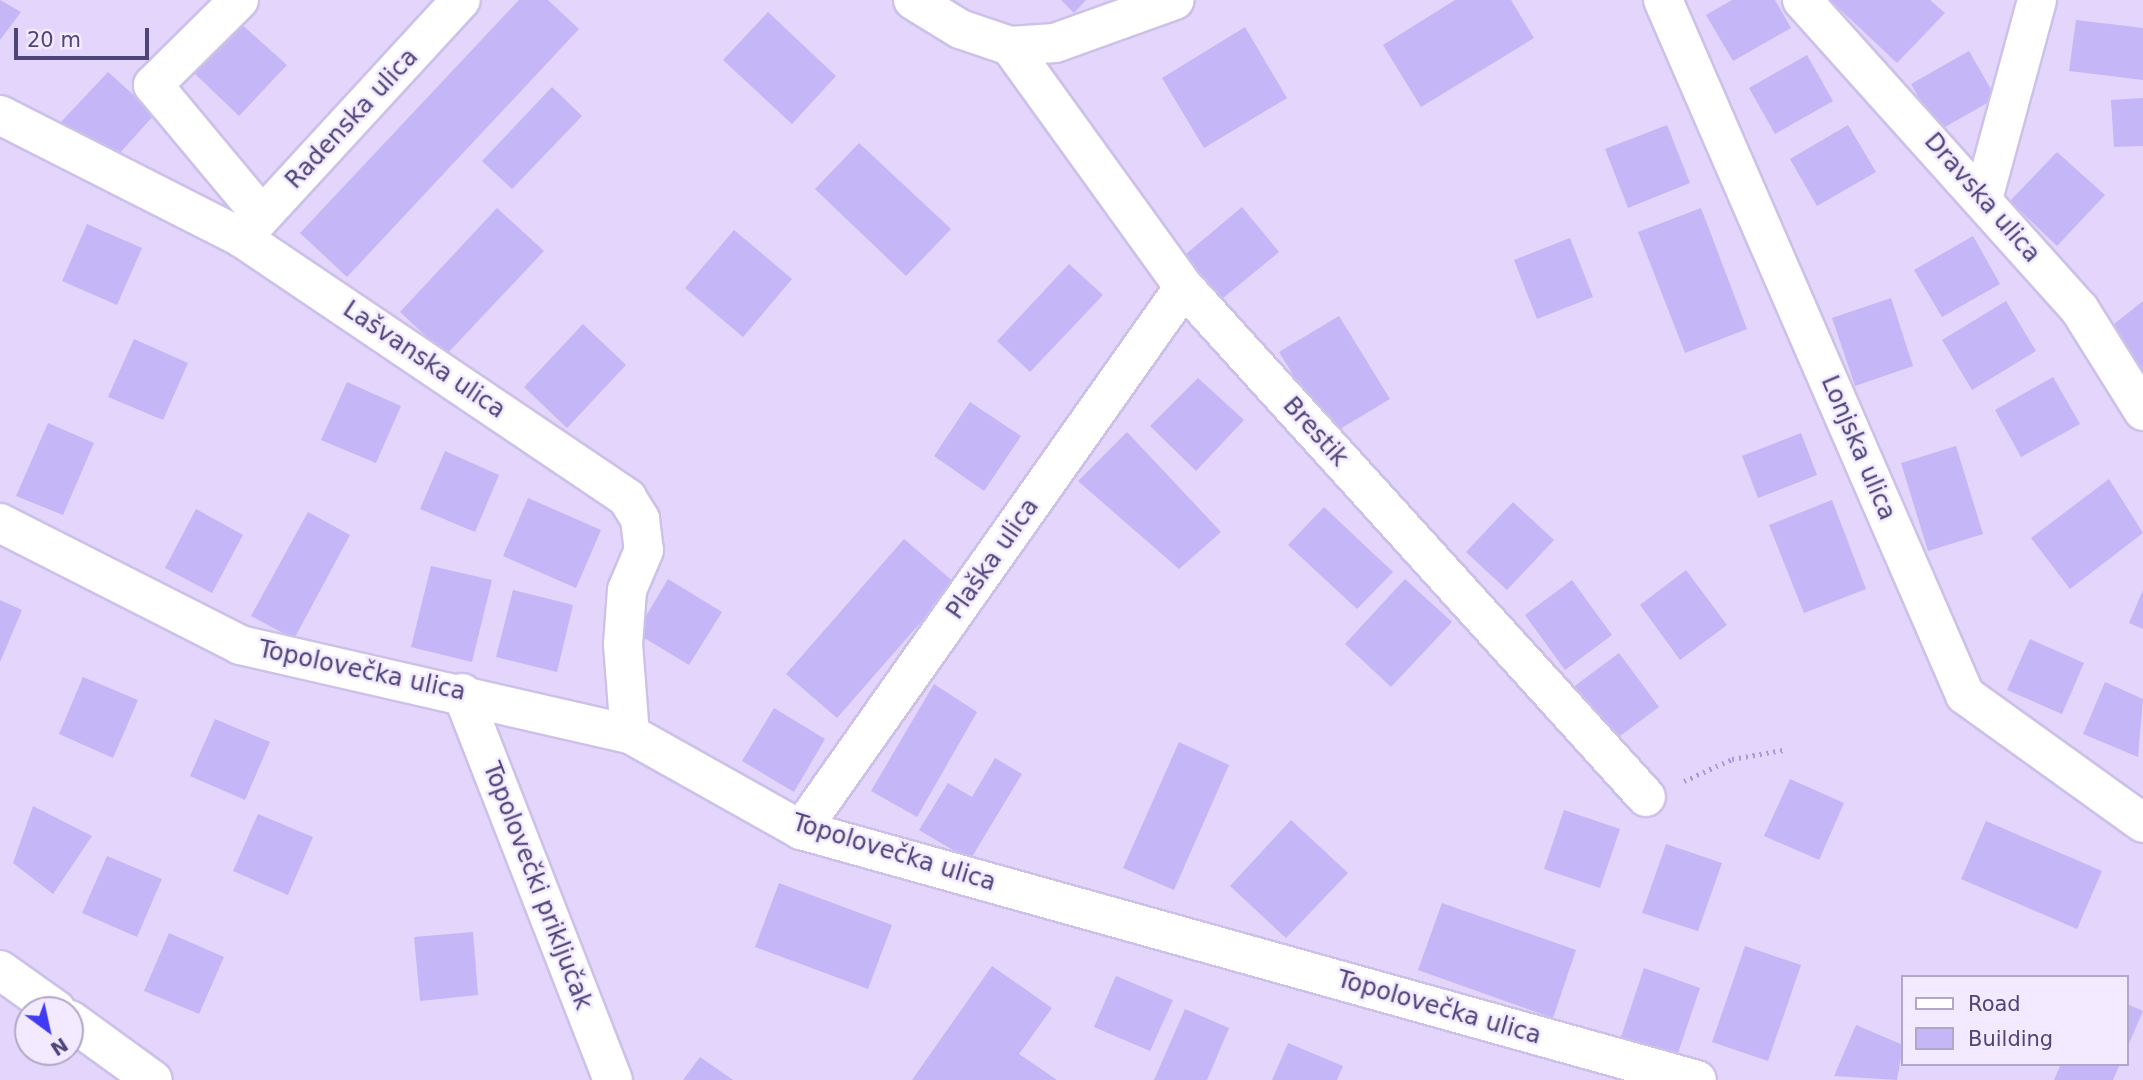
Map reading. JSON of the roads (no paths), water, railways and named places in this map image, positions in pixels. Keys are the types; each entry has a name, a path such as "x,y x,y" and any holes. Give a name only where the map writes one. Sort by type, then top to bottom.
{"street":[{"path":"239,0 153,85 252,227"},
{"name":"Radenska ulica","path":"252,227 461,0"},
{"path":"913,0 960,29 1010,46 1055,43 1175,0"},
{"name":"Lonjska ulica","path":"1663,0 1965,695 2143,823"},
{"name":"Dravska ulica","path":"1802,0 1983,198 2080,310 2143,411"},
{"path":"1983,198 2037,0"},
{"name":"Brestik","path":"1010,46 1184,287 1646,797"},
{"name":"Lašvanska ulica","path":"0,115 252,227 627,498 640,519 644,550 628,590 623,644 630,734"},
{"name":"Plaška ulica","path":"801,830 1184,287"},
{"name":"Topolovečka ulica","path":"0,523 240,645 462,693 630,734 801,830 1698,1080"},
{"name":"Topolovečki priključak","path":"462,693 612,1080"},
{"path":"0,970 36,996"},
{"path":"84,1030 153,1080"}]}
